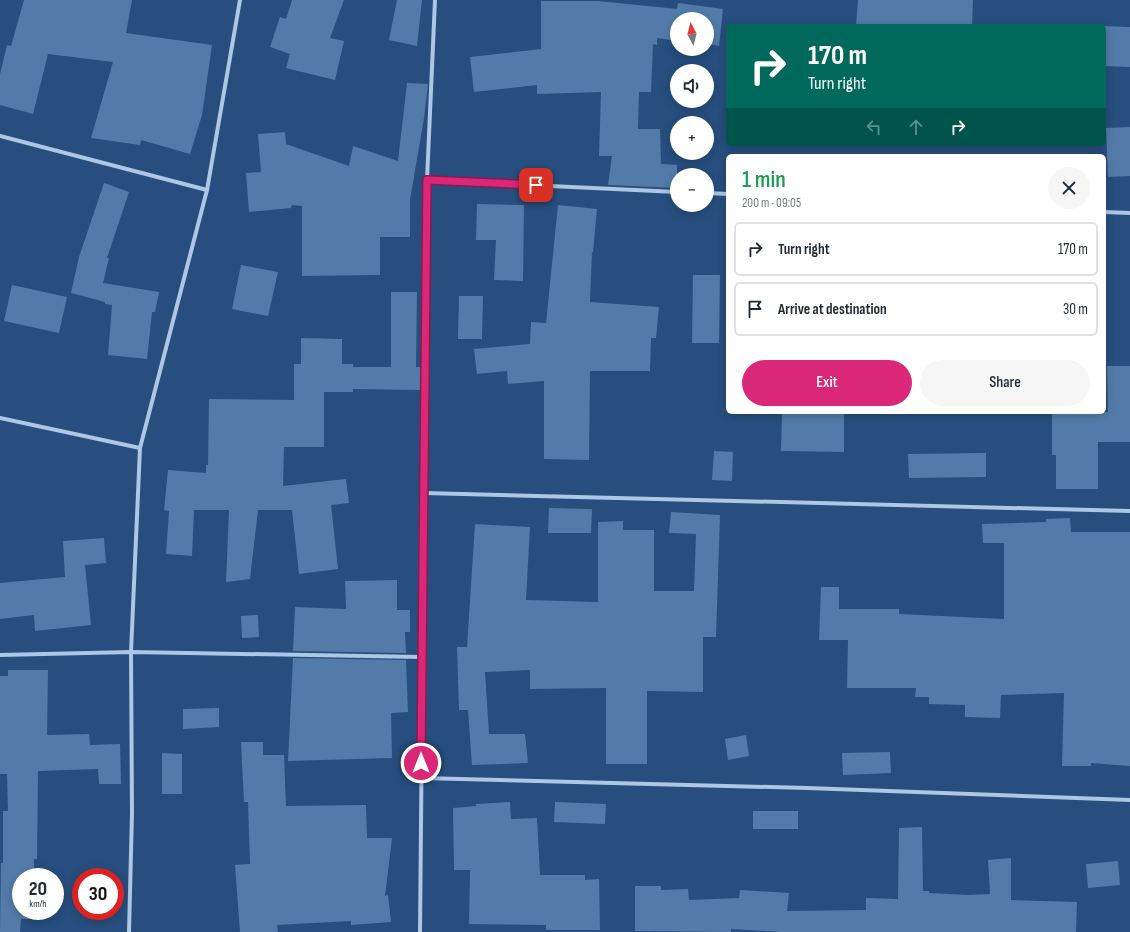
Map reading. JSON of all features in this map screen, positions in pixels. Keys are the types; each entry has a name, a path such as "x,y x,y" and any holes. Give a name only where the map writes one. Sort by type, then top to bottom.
{"street":[{"path":"129,932 132,813 131,652 140,448 207,190 240,0"},
{"path":"420,932 421,657 427,180 435,0"},
{"path":"0,136 207,190"},
{"path":"427,180 670,192"},
{"path":"714,193 726,194"},
{"path":"1106,212 1130,213"},
{"path":"0,418 140,448"},
{"path":"424,493 1130,511"},
{"path":"0,655 131,652 421,657"},
{"path":"421,778 807,788 1130,800"}],"building":[{"path":"24,0 132,0 126,33 212,45 202,115 190,154 141,140 140,145 91,138 113,62 48,54 33,114 0,105 0,74 7,45 11,46"},
{"path":"292,0 344,0 330,38 344,41 335,80 286,68 290,54 270,47 280,17 286,19"},
{"path":"397,0 422,0 417,46 389,40"},
{"path":"858,0 973,0 972,24 856,24"},
{"path":"541,1 598,1 677,9 678,3 723,9 719,46 714,45 714,12 670,12 670,40 657,38 657,45 653,44 651,92 639,92 638,129 660,129 661,164 677,165 677,168 670,168 670,188 608,185 612,156 599,156 601,92 537,94 537,85 474,92 470,57 541,49"},
{"path":"1106,26 1130,27 1130,67 1106,66"},
{"path":"407,83 428,84 424,118 410,200 410,237 380,237 380,275 302,276 302,206 292,205 291,208 249,212 246,173 261,172 258,134 285,132 286,144 349,166 353,146 398,161"},
{"path":"1130,127 1130,176 1108,177 1106,128"},
{"path":"104,183 129,192 107,258 109,258 103,283 159,292 155,312 152,312 147,359 108,355 112,305 71,293 79,257"},
{"path":"477,204 524,205 523,281 494,280 496,240 476,240"},
{"path":"558,205 597,209 592,252 590,302 659,307 656,338 651,338 650,371 590,371 589,460 544,459 544,381 508,384 507,371 477,374 474,349 530,344 531,322 546,323"},
{"path":"241,265 278,272 268,316 232,309"},
{"path":"693,275 720,275 719,343 692,343"},
{"path":"12,285 67,297 59,333 4,321"},
{"path":"391,292 417,292 416,367 420,367 420,390 353,389 353,392 324,392 324,447 284,447 283,486 346,479 349,503 331,505 338,569 299,574 292,510 258,510 250,579 226,582 229,510 194,510 192,556 166,554 169,511 164,510 168,470 206,473 206,465 208,465 209,399 294,400 294,364 301,364 301,338 342,339 342,364 353,364 353,367 391,367"},
{"path":"459,296 483,296 482,339 458,339"},
{"path":"1107,366 1130,366 1130,442 1098,442 1098,489 1056,489 1056,455 1052,455 1052,414 1106,414 1106,412 1108,412"},
{"path":"782,414 844,414 844,452 781,451"},
{"path":"714,451 733,452 732,481 712,480"},
{"path":"986,453 986,477 909,478 908,454"},
{"path":"549,508 592,509 591,533 548,533"},
{"path":"671,512 720,515 716,637 703,637 703,692 647,691 647,764 606,764 606,688 530,689 530,670 485,672 489,734 525,734 528,763 472,765 468,710 459,710 457,647 467,647 475,524 530,527 526,600 598,602 598,522 623,521 623,530 654,530 654,591 694,591 696,534 669,533"},
{"path":"1070,518 1071,532 1130,532 1130,766 1091,763 1091,766 1062,766 1064,693 1001,695 1000,718 965,717 965,705 929,704 929,697 915,697 916,688 847,688 848,640 819,640 821,587 839,587 839,609 899,609 899,614 1004,619 1004,543 983,543 982,524 1046,522 1046,519"},
{"path":"104,538 106,563 85,565 91,625 35,631 34,615 0,619 0,583 65,577 63,541"},
{"path":"397,580 397,610 410,610 410,632 405,632 406,653 293,651 295,607 346,609 345,581"},
{"path":"258,615 259,637 242,638 241,616"},
{"path":"293,658 406,660 408,712 391,713 392,758 288,761"},
{"path":"8,670 48,670 47,735 89,734 90,745 120,744 121,784 99,784 98,769 38,771 37,859 34,859 34,868 12,868 12,920 21,920 20,932 0,932 1,863 3,863 3,811 8,811 7,774 0,774 0,676 8,676"},
{"path":"219,708 219,727 183,729 183,709"},
{"path":"746,735 749,756 728,760 725,739"},
{"path":"241,742 263,742 263,755 284,755 286,806 366,805 367,838 392,838 385,896 388,895 391,922 351,925 351,921 277,925 278,932 240,932 235,865 250,864 248,802 244,802"},
{"path":"890,752 891,773 843,775 842,753"},
{"path":"162,753 182,754 182,794 162,794"},
{"path":"510,802 511,819 537,818 540,875 585,875 585,880 599,879 600,930 546,930 546,925 469,924 470,870 454,870 453,808 476,806 476,804"},
{"path":"555,802 606,804 605,824 554,822"},
{"path":"753,811 798,811 798,829 753,829"},
{"path":"922,827 923,891 929,891 929,893 968,895 990,894 988,860 1011,858 1011,900 1077,902 1076,932 782,932 731,929 731,932 635,931 635,886 661,886 661,890 688,889 689,900 739,898 740,890 789,893 787,911 866,910 866,898 898,899 899,828"},
{"path":"1118,861 1120,885 1088,888 1086,864"}],"route":[{"path":"421,763 427,180 536,185"}]}
